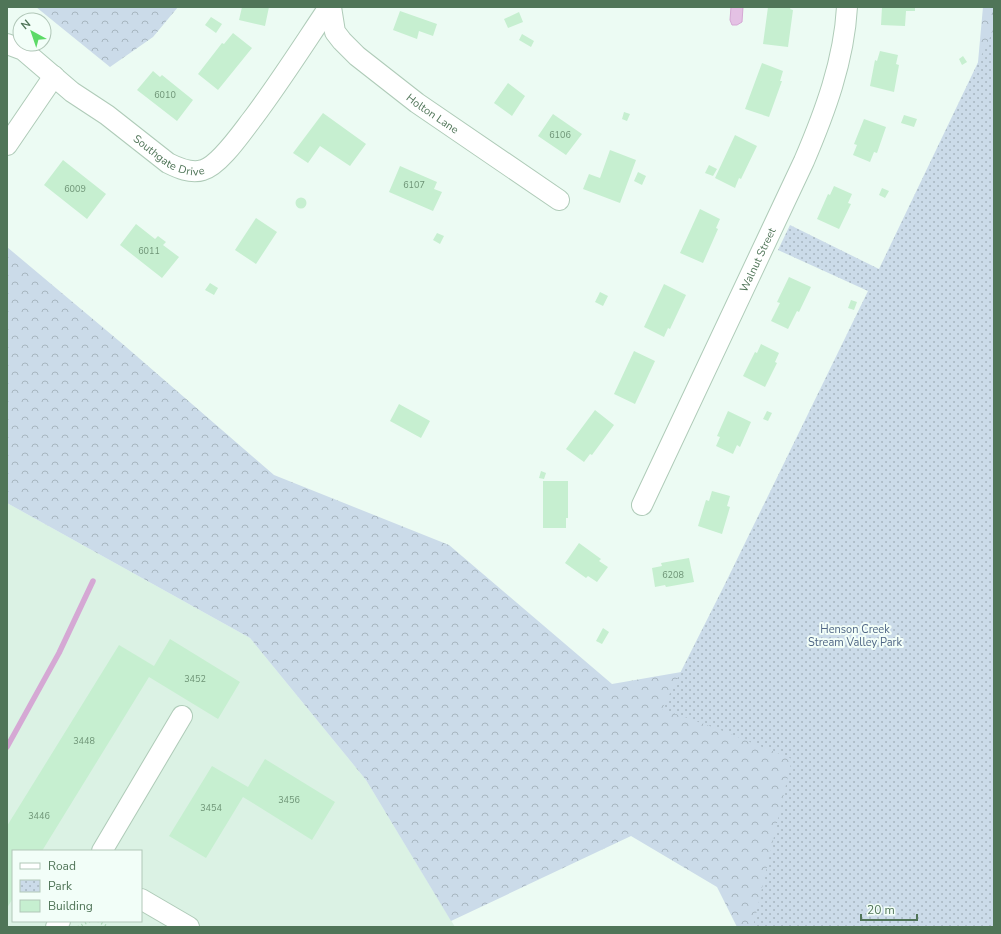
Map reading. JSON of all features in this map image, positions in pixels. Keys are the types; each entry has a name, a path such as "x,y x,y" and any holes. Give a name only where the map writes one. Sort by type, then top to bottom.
{"street":[{"name":"Southgate Drive","path":"7,44 23,50 72,92 107,115 168,163 189,172 202,171 219,159 235,142 330,7"},
{"name":"Holton Lane","path":"330,7 335,32 357,56 418,103 559,200"},
{"name":"Walnut Street","path":"642,505 818,128 837,72 846,25 847,7"},
{"path":"7,145 54,76"},
{"path":"103,850 182,716"},
{"path":"142,900 189,927"}],"path":[{"path":"78,927 88,922"}],"shaded area":[{"path":"731,7 743,7 742,22 737,25 732,25 730,20"},
{"path":"7,503 250,638 366,780 455,927 7,927"}],"green space":[{"path":"36,7 178,7 153,37 110,67 52,20 52,12 42,12"},
{"path":"983,7 994,7 994,927 737,927 717,887 631,836 451,921 366,780 250,638 7,503 7,247 125,346 274,475 449,545 612,684 716,666 974,106"},
{"name":"Henson Creek Stream Valley Park","path":"994,29 994,927 753,927 792,759 718,729 662,709 724,586 868,291 778,250 790,225 879,269"}],"building":[{"path":"242,7 269,7 265,26 239,20"},
{"path":"768,7 791,7 790,9 793,10 788,47 763,44"},
{"path":"882,7 915,7 915,11 906,11 905,26 881,25"},
{"path":"400,11 437,24 433,36 419,31 417,39 393,30"},
{"path":"519,12 523,22 508,28 504,19"},
{"path":"211,17 222,24 216,33 205,25"},
{"path":"233,33 252,48 218,90 198,74 222,43 224,44"},
{"path":"522,34 534,41 531,47 519,40"},
{"path":"880,51 898,55 896,64 899,65 894,92 870,86 875,60 877,61"},
{"path":"963,56 967,62 962,65 959,59"},
{"path":"762,63 783,71 780,81 782,81 769,117 745,109"},
{"path":"153,71 160,77 162,75 193,100 177,121 137,90"},
{"path":"508,83 525,96 512,116 494,103"},
{"path":"624,112 630,114 627,121 622,119"},
{"path":"323,113 366,144 350,166 320,146 308,163 293,153"},
{"path":"553,114 582,134 566,155 538,136"},
{"path":"904,115 917,119 914,127 901,123"},
{"path":"864,119 886,127 877,153 874,152 870,162 853,155 857,145 854,144"},
{"path":"735,135 757,146 735,188 715,178"},
{"path":"610,150 636,160 620,203 583,189 589,174 600,178"},
{"path":"63,160 106,194 87,219 44,185"},
{"path":"709,165 717,169 713,176 705,173"},
{"path":"400,166 437,182 434,189 442,192 433,211 389,192"},
{"path":"638,172 646,176 642,185 634,181"},
{"path":"834,186 852,194 848,203 851,204 839,229 817,219 828,194 830,195"},
{"path":"882,188 889,191 885,198 879,195"},
{"path":"299,198 303,198 305,199 305,207 299,208 296,205 296,201"},
{"path":"700,209 720,219 716,228 718,229 703,263 680,253"},
{"path":"256,218 277,232 256,264 235,250"},
{"path":"136,224 155,239 158,236 166,242 163,245 179,257 162,278 120,245"},
{"path":"437,233 444,236 440,244 433,240"},
{"path":"789,277 811,287 799,312 797,311 788,329 771,321 780,303 777,302"},
{"path":"210,283 218,288 214,295 205,290"},
{"path":"664,284 686,295 670,329 668,328 664,337 644,327"},
{"path":"600,292 608,296 603,306 595,302"},
{"path":"851,300 857,302 854,310 848,308"},
{"path":"761,344 779,353 775,362 777,363 765,387 743,376 755,352 757,353"},
{"path":"634,351 655,361 635,404 614,394"},
{"path":"399,404 430,421 421,438 390,421"},
{"path":"595,410 614,425 592,455 590,454 584,462 566,449"},
{"path":"728,411 751,422 740,447 737,445 733,454 716,446 720,437 717,436"},
{"path":"767,411 772,413 768,421 763,419"},
{"path":"541,471 546,473 544,479 539,478"},
{"path":"543,481 568,481 568,518 566,518 566,528 543,528"},
{"path":"712,491 730,496 727,506 730,507 722,534 698,526 706,500 709,501"},
{"path":"579,543 601,559 599,561 608,567 597,582 588,576 586,578 565,563"},
{"path":"689,558 694,582 666,587 665,585 655,587 652,568 662,566 661,563"},
{"path":"603,628 609,632 602,644 596,641"},
{"path":"170,639 240,682 218,719 149,677 43,850 12,850 12,900 7,908 7,826 119,645 154,666"},
{"path":"265,759 335,802 312,840 243,797 206,858 169,836 212,766 248,787"}],"waterway":[{"path":"7,747 59,653 93,581"}]}
